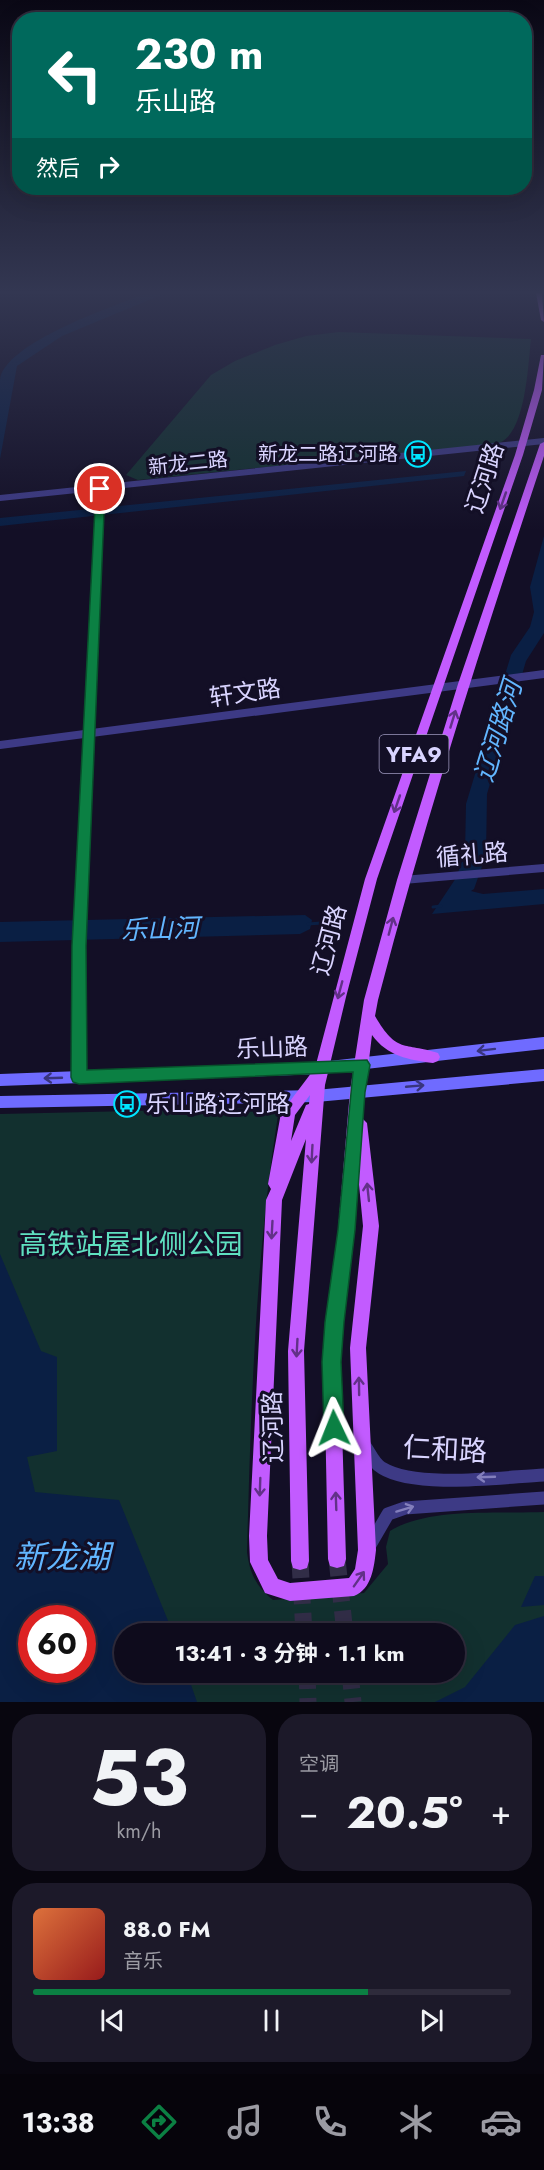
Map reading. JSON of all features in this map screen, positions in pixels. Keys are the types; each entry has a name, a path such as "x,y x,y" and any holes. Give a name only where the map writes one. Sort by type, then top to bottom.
{"main road":[{"name":"辽河路","path":"321,1068 371,879 522,445 541,372"},
{"name":"辽河路","path":"337,1559 332,1362 357,1092 369,1017 403,880 463,684 544,445"},
{"path":"369,1017 380,1038 390,1047 406,1054 433,1057"},
{"name":"乐山路","path":"0,1080 321,1068 544,1043"},
{"path":"321,1068 308,1096 295,1154 274,1200 259,1513 259,1562 272,1587 290,1592 354,1587 364,1572 367,1550 360,1439 358,1348 371,1226 357,1092"},
{"name":"乐山路","path":"0,1102 308,1096 544,1075"},
{"name":"辽河路","path":"300,1560 296,1351 308,1221 308,1096"}],"street":[{"name":"新龙二路","path":"0,498 522,445 544,445"},
{"path":"79,1077 79,946 101,509 100,489"},
{"name":"轩文路","path":"0,745 544,674"},
{"name":"循礼路","path":"403,880 544,868"},
{"name":"仁和路","path":"360,1439 380,1468 401,1476 445,1479 544,1475"},
{"name":"仁和路","path":"367,1550 388,1514 405,1508 544,1498"}],"green space":[{"path":"215,372 528,372 517,422 511,433 501,442 138,480 126,475"},
{"name":"高铁站屋北侧公园","path":"271,1108 278,1115 259,1278 250,1443 247,1552 252,1573 262,1590 273,1600 364,1593 388,1564 386,1547 390,1531 406,1523 424,1518 464,1513 544,1512 544,1702 0,1702 0,1114"}],"water":[{"path":"3,372 16,372 0,459 0,380"},
{"path":"466,471 464,476 0,526 0,518"},
{"name":"辽河路河","path":"544,536 544,633 526,661 487,794 486,855 474,889 471,891 483,894 544,889 544,904 432,914 456,878 465,853 466,804 511,655 530,627 534,612 530,587"},
{"path":"305,915 312,920 310,929 300,934 0,942 0,922"},
{"name":"新龙湖","path":"0,1254 41,1351 57,1357 57,1451 27,1457 35,1492 119,1500 169,1623 114,1623 114,1683 190,1683 197,1702 0,1702"},
{"path":"535,1576 544,1576 544,1605 521,1607"},
{"path":"544,1616 544,1702 435,1702 465,1687 515,1625"}],"waterway":[{"name":"乐山河","path":"433,907 441,906"},
{"name":"乐山河","path":"308,924 321,923"}],"tunnel":[{"path":"337,1559 344,1623"},
{"path":"300,1561 303,1623"},
{"path":"307,1683 308,1702"},
{"path":"351,1683 353,1702"}],"place":[{"name":"新龙二路辽河路","path":"418,454"},
{"name":"乐山路辽河路","path":"127,1104"}],"route":[{"path":"100,489 79,946 79,1077 362,1065 357,1092 346,1230 335,1322 332,1362 334,1428"}]}
